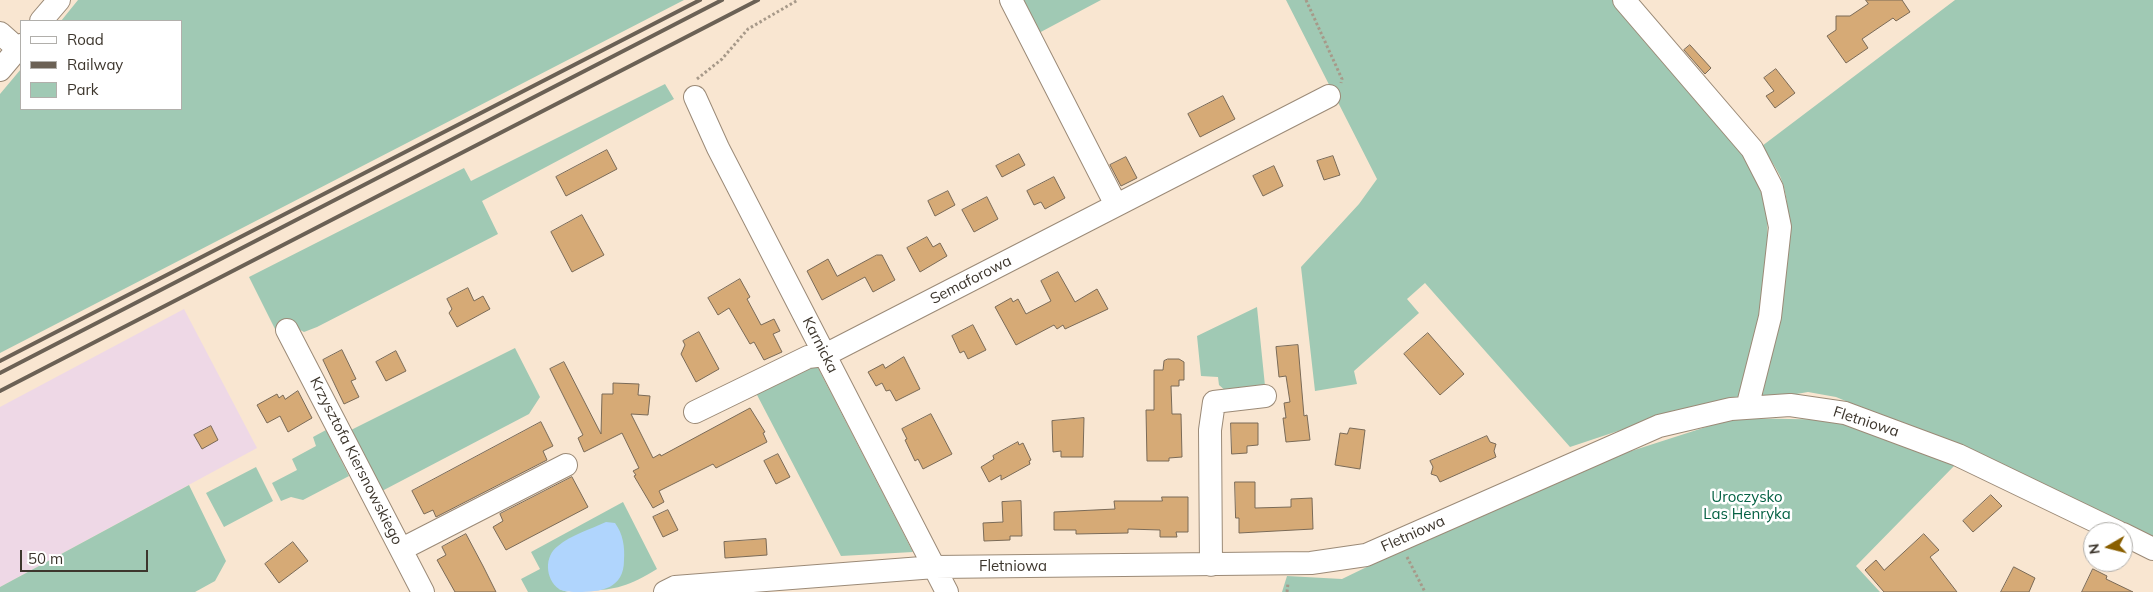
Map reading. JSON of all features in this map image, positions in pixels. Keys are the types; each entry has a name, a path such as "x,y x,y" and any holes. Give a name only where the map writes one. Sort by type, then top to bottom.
{"street":[{"path":"42,20 59,0"},
{"path":"1011,0 1116,205"},
{"path":"1624,0 1752,149 1772,188 1780,226 1770,317 1746,408"},
{"path":"0,32 20,47 0,70"},
{"name":"Semaforowa","path":"695,412 808,357 825,355 1329,96"},
{"name":"Karnicka","path":"696,97 718,148 948,592"},
{"name":"Krzysztofa Kiersnowskiego","path":"287,330 423,592"},
{"path":"1211,565 1210,430 1214,402 1264,396"},
{"name":"Fletniowa","path":"665,592 675,587 935,567 1311,563 1366,554 1659,426 1730,409 1790,405 1846,412 1958,455 2097,522"},
{"path":"402,549 566,465"},
{"path":"2133,539 2153,549"}],"path":[{"path":"696,97 697,79 722,59 748,29 798,0"},
{"path":"1306,0 1342,79 1340,88 1329,96"},
{"path":"1398,540 1425,592"}],"shaded area":[{"path":"184,309 257,448 0,587 0,407"}],"green space":[{"path":"78,0 684,0 0,353 0,94 20,70 20,110 182,110 182,20 62,20"},
{"path":"1020,0 1101,0 1037,34"},
{"path":"1286,0 1615,0 1733,137 1752,171 1767,207 1768,255 1763,313 1742,399 1630,427 1570,447 1425,283 1407,299 1419,313 1354,371 1357,384 1315,391 1301,267 1359,204 1377,179"},
{"path":"1955,0 2153,0 2153,541 2133,531 2133,522 2114,522 1986,459 1836,397 1808,392 1762,400 1783,286 1788,225 1786,199 1780,176 1762,146"},
{"path":"665,84 674,99 482,201 498,234 317,327 304,332 287,323 275,329 249,277 464,168 471,181"},
{"path":"1257,307 1265,386 1226,391 1219,385 1218,377 1201,376 1197,336"},
{"path":"515,348 540,397 529,414 382,491 351,430"},
{"path":"815,362 913,552 841,556 756,393"},
{"name":"Uroczysko Las Henryka","path":"1734,418 1845,420 1955,465 1856,566 1880,592 1282,592 1287,576 1342,579 1410,546 1622,454"},
{"path":"326,430 349,476 303,500 291,497 281,501 272,483 297,470 292,459 316,446 313,437"},
{"path":"256,467 273,501 224,527 206,493"},
{"path":"189,485 226,561 215,581 195,592 0,592 0,587"},
{"path":"623,502 657,569 644,577 611,589 559,589 568,592 528,592 521,579 540,569 531,552"}],"water":[{"path":"606,522 615,523 623,541 623,570 616,583 603,590 587,592 571,592 559,589 554,585 548,568 548,561 553,550 581,532"}],"building":[{"path":"1866,0 1902,0 1910,12 1896,21 1893,18 1862,39 1868,48 1846,63 1827,36 1836,30 1836,16 1850,16 1868,4"},
{"path":"1690,45 1711,68 1705,74 1684,50"},
{"path":"1776,69 1795,93 1775,108 1766,96 1774,91 1764,78"},
{"path":"1223,96 1235,119 1200,137 1188,114"},
{"path":"607,150 617,169 566,196 556,177"},
{"path":"1019,154 1025,165 1002,177 996,166"},
{"path":"1333,156 1340,175 1324,180 1317,161"},
{"path":"1126,157 1137,178 1121,186 1110,165"},
{"path":"1274,166 1283,186 1263,196 1253,176"},
{"path":"1054,177 1065,198 1045,209 1041,202 1034,205 1027,191"},
{"path":"948,191 955,205 935,216 928,201"},
{"path":"987,197 998,219 974,232 962,210"},
{"path":"582,215 604,255 572,272 551,232"},
{"path":"927,237 933,247 940,243 947,256 920,272 907,248"},
{"path":"877,255 882,255 895,280 873,292 865,277 822,300 807,271 828,259 837,276"},
{"path":"1058,272 1075,302 1097,289 1108,309 1065,329 1063,325 1057,329 1054,325 1016,345 995,307 1011,298 1013,302 1018,299 1026,314 1051,301 1041,281"},
{"path":"740,279 750,297 747,299 761,325 774,319 780,331 773,334 782,352 764,360 754,342 750,344 729,308 718,315 708,298"},
{"path":"468,288 474,301 483,296 490,309 457,327 449,313 452,309 447,299"},
{"path":"973,325 986,350 968,359 964,351 960,353 952,336"},
{"path":"699,332 719,369 696,382 681,354 685,345 683,341"},
{"path":"1428,333 1464,374 1440,395 1404,354"},
{"path":"1298,345 1304,416 1307,415 1310,440 1286,442 1283,418 1286,418 1284,403 1290,402 1286,376 1279,377 1276,347"},
{"path":"342,350 356,379 351,381 359,397 344,404 323,360"},
{"path":"396,351 406,371 386,381 376,362"},
{"path":"904,357 920,389 896,401 890,390 886,391 882,383 876,386 868,372 883,364 885,368"},
{"path":"1179,359 1184,362 1184,380 1179,380 1179,386 1171,386 1172,414 1181,414 1182,457 1169,458 1169,461 1147,461 1146,410 1154,410 1154,370 1163,370 1164,361"},
{"path":"564,362 601,434 602,394 613,394 613,383 639,384 638,395 650,396 648,415 631,414 653,458 660,454 661,456 750,408 765,432 763,433 767,442 716,468 713,464 659,491 664,502 653,508 634,476 636,475 633,471 639,468 622,433 584,452 578,438 583,435 550,369"},
{"path":"298,391 312,418 288,432 280,416 267,423 257,405 277,394 279,398 283,395 285,399"},
{"path":"931,414 952,454 923,469 918,459 915,461 902,429"},
{"path":"1084,418 1083,457 1061,457 1061,451 1053,452 1052,421"},
{"path":"541,422 553,446 543,451 547,460 436,517 433,510 424,514 412,491"},
{"path":"1231,423 1258,423 1258,445 1247,446 1247,453 1232,454"},
{"path":"211,426 218,440 202,449 194,435"},
{"path":"1350,428 1365,430 1360,469 1335,465 1340,433 1347,434"},
{"path":"1487,436 1490,442 1496,444 1494,451 1496,457 1440,482 1437,476 1431,474 1433,467 1430,461"},
{"path":"1018,442 1019,445 1023,443 1031,460 1029,461 1030,464 1001,480 1001,475 989,482 981,467 994,459 993,456"},
{"path":"778,454 790,477 776,484 764,461"},
{"path":"572,477 588,507 506,550 493,527 503,521 500,514"},
{"path":"1235,482 1255,482 1255,508 1291,507 1291,499 1312,498 1313,529 1239,533 1239,518 1236,518"},
{"path":"1991,495 2002,506 1973,532 1963,521"},
{"path":"1162,497 1188,497 1188,532 1176,532 1177,537 1160,537 1160,530 1128,529 1128,533 1076,534 1076,530 1054,530 1054,512 1115,509 1114,501 1162,501"},
{"path":"1021,501 1022,536 1010,536 1010,540 984,541 983,523 1003,522 1002,502"},
{"path":"668,510 678,530 663,537 653,517"},
{"path":"466,534 496,592 455,592 437,560 446,555 442,547"},
{"path":"1924,534 1939,550 1930,557 1957,592 1884,592 1865,570 1876,560 1884,570"},
{"path":"766,539 767,555 725,558 724,542"},
{"path":"293,542 308,561 279,583 265,564"},
{"path":"2014,567 2035,578 2029,592 2001,592"},
{"path":"2092,572 2099,572 2107,576 2106,579 2133,592 2082,592"}],"railway":[{"path":"0,361 700,0"},
{"path":"0,373 722,0"},
{"path":"0,391 758,0"}]}
